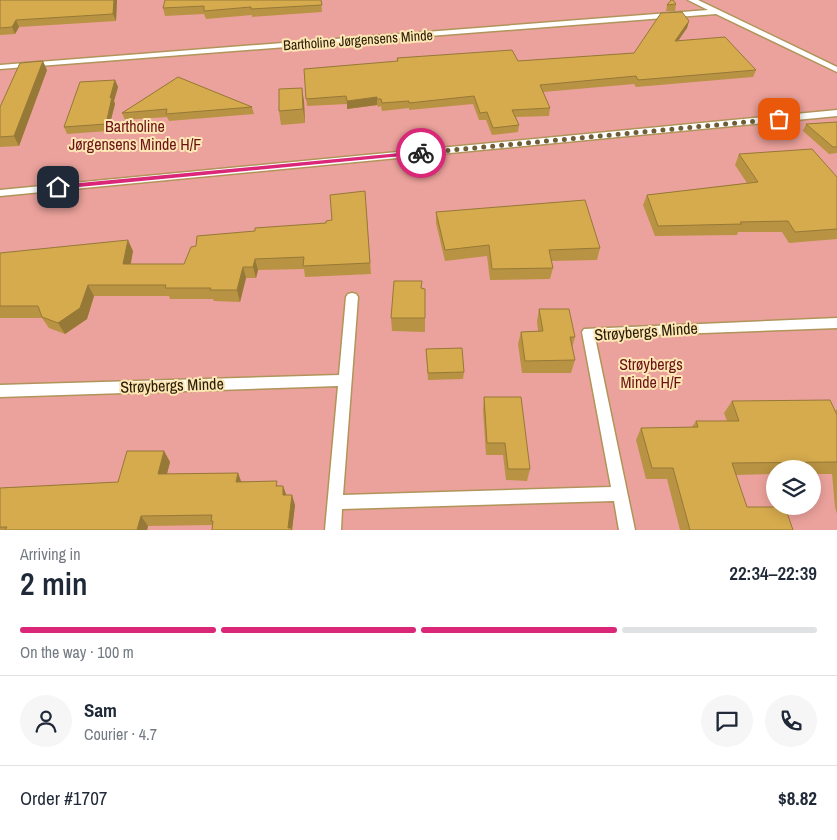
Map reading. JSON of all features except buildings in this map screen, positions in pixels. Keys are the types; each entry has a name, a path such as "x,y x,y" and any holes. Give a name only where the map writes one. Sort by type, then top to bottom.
{"lane":[{"path":"692,0 837,70"},
{"name":"Bartholine Jørgensens Minde","path":"0,67 717,12"},
{"path":"0,193 837,113"},
{"path":"333,530 352,297"},
{"name":"Strøybergs Minde","path":"627,530 588,332 837,323"},
{"name":"Strøybergs Minde","path":"0,391 345,380"},
{"path":"335,502 620,494"}],"green space":[{"path":"0,0 837,0 837,530 0,530"}],"way so far":[{"path":"421,153 779,119"}],"route":[{"path":"58,187 421,153"}],"park label":[{"name":"Bartholine Jørgensens Minde H/F","path":"135,135"},
{"name":"Strøybergs Minde H/F","path":"651,373"}]}
